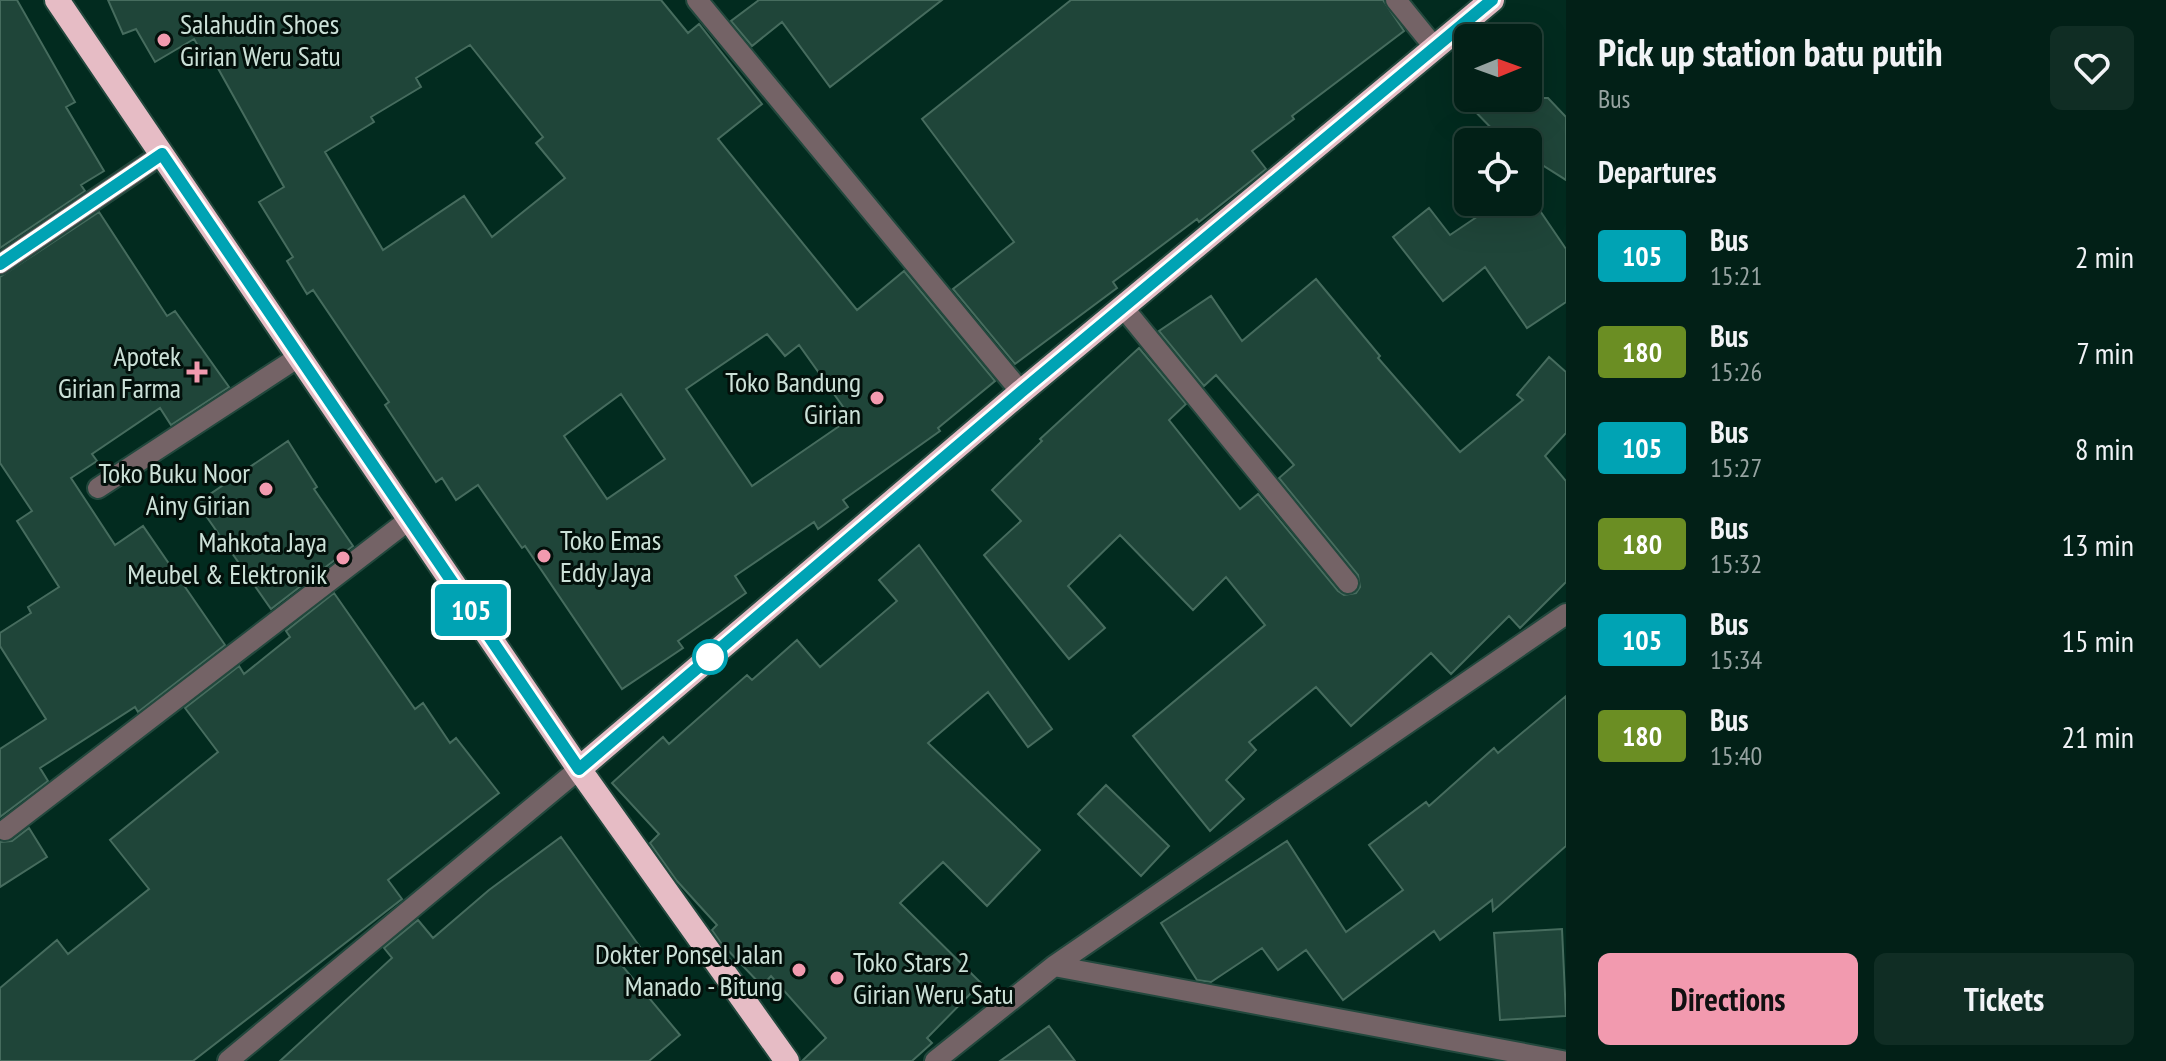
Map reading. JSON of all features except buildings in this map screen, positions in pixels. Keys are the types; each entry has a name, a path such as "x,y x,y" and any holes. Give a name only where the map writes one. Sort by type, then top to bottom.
{"highway":[{"path":"57,0 579,769 787,1061"},
{"path":"579,769 1122,306 1492,0"}],"street":[{"path":"697,0 1021,392"},
{"path":"1396,0 1435,48"},
{"path":"0,264 162,154"},
{"path":"1122,306 1348,583"},
{"path":"98,488 300,356"},
{"path":"5,830 410,519"},
{"path":"935,1061 1054,966 1566,614"},
{"path":"228,1061 579,769"},
{"path":"1054,966 1562,1061"}],"bus line":[{"name":"105","path":"0,264 162,154 579,769 1146,286 1492,0"}],"place":[{"name":"Salahudin Shoes Girian Weru Satu","path":"164,40"},
{"name":"Apotek Girian Farma","path":"197,372"},
{"name":"Toko Bandung Girian","path":"877,398"},
{"name":"Toko Buku Noor Ainy Girian","path":"266,489"},
{"name":"Toko Emas Eddy Jaya","path":"544,556"},
{"name":"Mahkota Jaya Meubel & Elektronik","path":"343,558"},
{"name":"Dokter Ponsel Jalan Manado - Bitung","path":"799,970"},
{"name":"Toko Stars 2 Girian Weru Satu","path":"837,978"}]}
